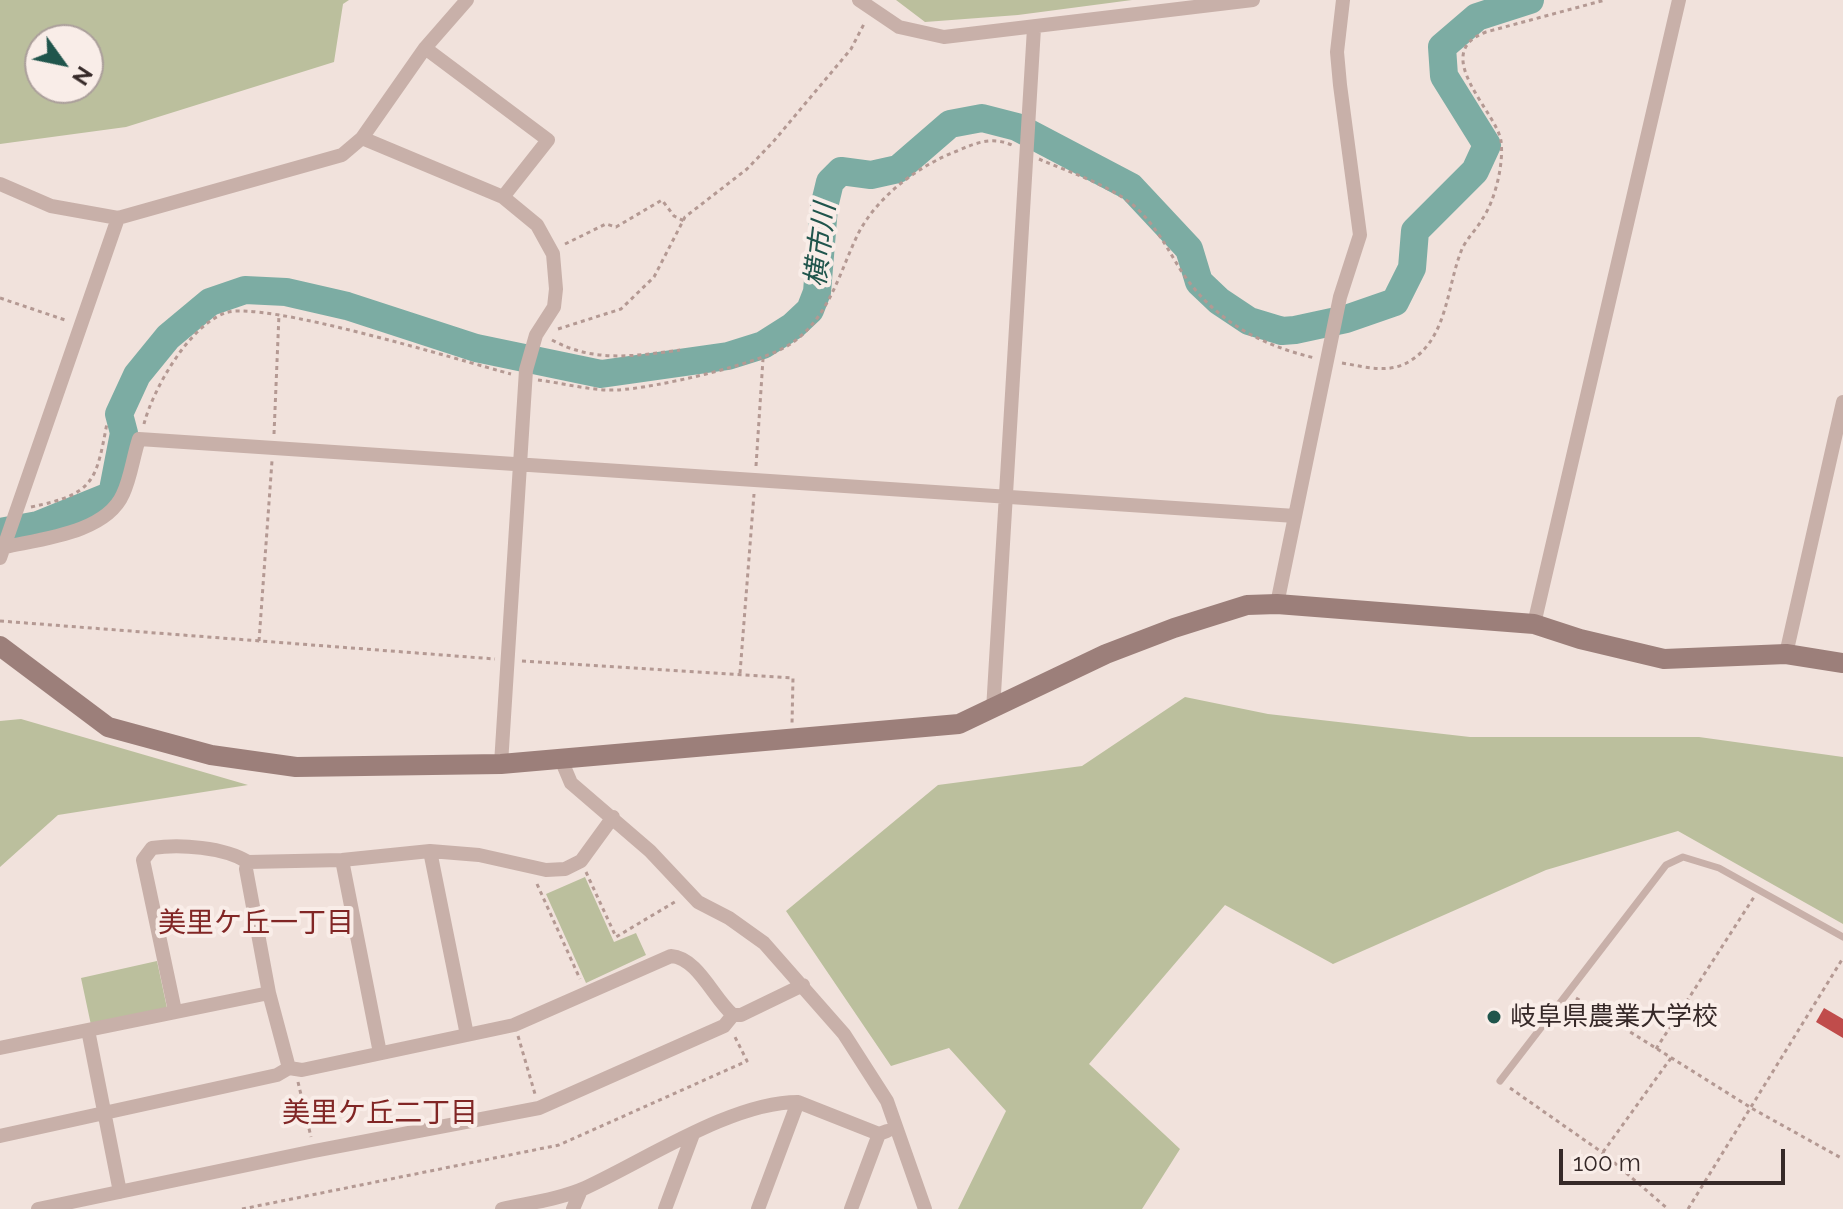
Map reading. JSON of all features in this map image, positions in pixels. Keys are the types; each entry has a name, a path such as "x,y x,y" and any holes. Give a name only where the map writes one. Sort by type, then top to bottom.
{"street":[{"path":"0,184 51,206 118,218 331,159 362,138 425,48 467,0"},
{"path":"859,0 899,27 944,37 1253,0"},
{"path":"1277,604 1340,297 1360,235 1360,214 1339,74 1343,0"},
{"path":"1534,624 1679,0"},
{"path":"993,710 1034,28"},
{"path":"425,48 548,140 503,197"},
{"path":"362,138 503,197 537,225 551,251 556,289 554,307 539,333 526,374 501,764"},
{"path":"3,550 118,218"},
{"path":"1786,654 1843,402"},
{"path":"3,550 58,535 102,517 123,494 139,439 1295,516"},
{"path":"0,646 108,727 211,755 296,767 501,764 959,724 1106,654 1247,605 1277,604 1534,624 1580,639 1664,659 1786,654 1843,663"},
{"path":"560,757 571,783 613,817 687,892 764,943 844,1034 887,1101 898,1125 925,1209"},
{"path":"175,1011 143,860 152,848 167,846 236,855 248,862 342,860 430,851 479,855 530,866 565,869 581,861 613,817"},
{"path":"430,851 467,1035"},
{"path":"342,860 380,1053"},
{"path":"248,862 246,869 269,993 292,1070"},
{"path":"0,1136 292,1070 514,1025 671,956 681,957 728,1020"},
{"path":"38,1209 539,1108 803,985"},
{"path":"0,1048 269,993"},
{"path":"88,1030 120,1192"},
{"path":"502,1209 581,1190 693,1134 770,1102 798,1102 879,1134"},
{"path":"758,1209 798,1102"},
{"path":"851,1209 879,1134 898,1125"},
{"path":"665,1209 693,1134"},
{"path":"573,1209 581,1190"}],"lane":[{"path":"1500,1081 1666,865 1683,857 1719,868 1843,937"}],"path":[{"path":"139,439 149,404 202,325 227,311 279,314 526,374 617,390 763,359 808,331 825,309 859,232 888,196 928,162 984,140 1002,140 1134,206 1157,231 1197,293 1220,317 1268,345 1327,361 1385,370 1397,367 1423,351 1435,334 1463,247 1491,204 1501,154 1497,128 1477,101 1463,70 1463,59 1472,41 1486,32 1605,0"},
{"path":"539,333 603,318 621,309 654,277 684,221 747,169 773,142 851,49 872,11"},
{"path":"551,251 606,224 616,227 662,200 674,216 684,221"},
{"path":"0,298 81,326"},
{"path":"259,642 279,314"},
{"path":"539,333 570,349 601,356 625,357 680,350"},
{"path":"740,673 763,359"},
{"path":"17,511 60,501 92,482 99,470 107,423"},
{"path":"0,621 507,660 793,678 792,738"},
{"path":"581,861 616,937 673,905 687,892"},
{"path":"530,866 586,994"},
{"path":"1656,1049 1759,891"},
{"path":"1688,1209 1753,1109 1843,958"},
{"path":"1568,993 1753,1109 1843,1159"},
{"path":"242,1209 559,1145 747,1061 728,1020"},
{"path":"514,1025 539,1108"},
{"path":"1603,1153 1671,1058"},
{"path":"292,1070 314,1151"},
{"path":"1500,1081 1603,1153 1668,1209"}],"green space":[{"path":"0,0 349,0 343,4 334,62 126,127 0,144"},
{"path":"896,0 1132,0 1018,15 925,22"},
{"path":"1185,697 1268,714 1470,737 1699,737 1843,757 1843,924 1678,831 1546,870 1333,964 1225,905 1089,1064 1180,1149 1142,1209 958,1209 1006,1111 949,1048 891,1066 786,911 938,785 1082,766"},
{"path":"21,719 248,785 58,815 0,867 0,721"},
{"path":"585,877 614,942 636,933 646,955 586,983 546,894"},
{"path":"157,961 167,1008 91,1025 81,978"}],"building":[{"path":"1824,1008 1843,1019 1843,1038 1816,1022"}],"waterway":[{"name":"横市川","path":"0,532 38,525 112,495 124,433 119,414 137,375 168,337 210,302 245,290 286,292 347,306 476,348 601,374 728,356 763,345 793,326 810,310 817,292 824,207 830,182 841,171 871,175 898,169 950,124 982,118 1017,127 1131,187 1189,249 1199,282 1219,301 1249,321 1282,331 1295,330 1346,319 1395,302 1412,268 1415,231 1475,171 1487,145 1444,76 1442,47 1477,17 1530,0"}],"place":[{"name":"岐阜県農業大学校","path":"1494,1017"}],"district":[{"name":"美里ケ丘一丁目","path":"256,924"},
{"name":"美里ケ丘二丁目","path":"380,1114"}]}
